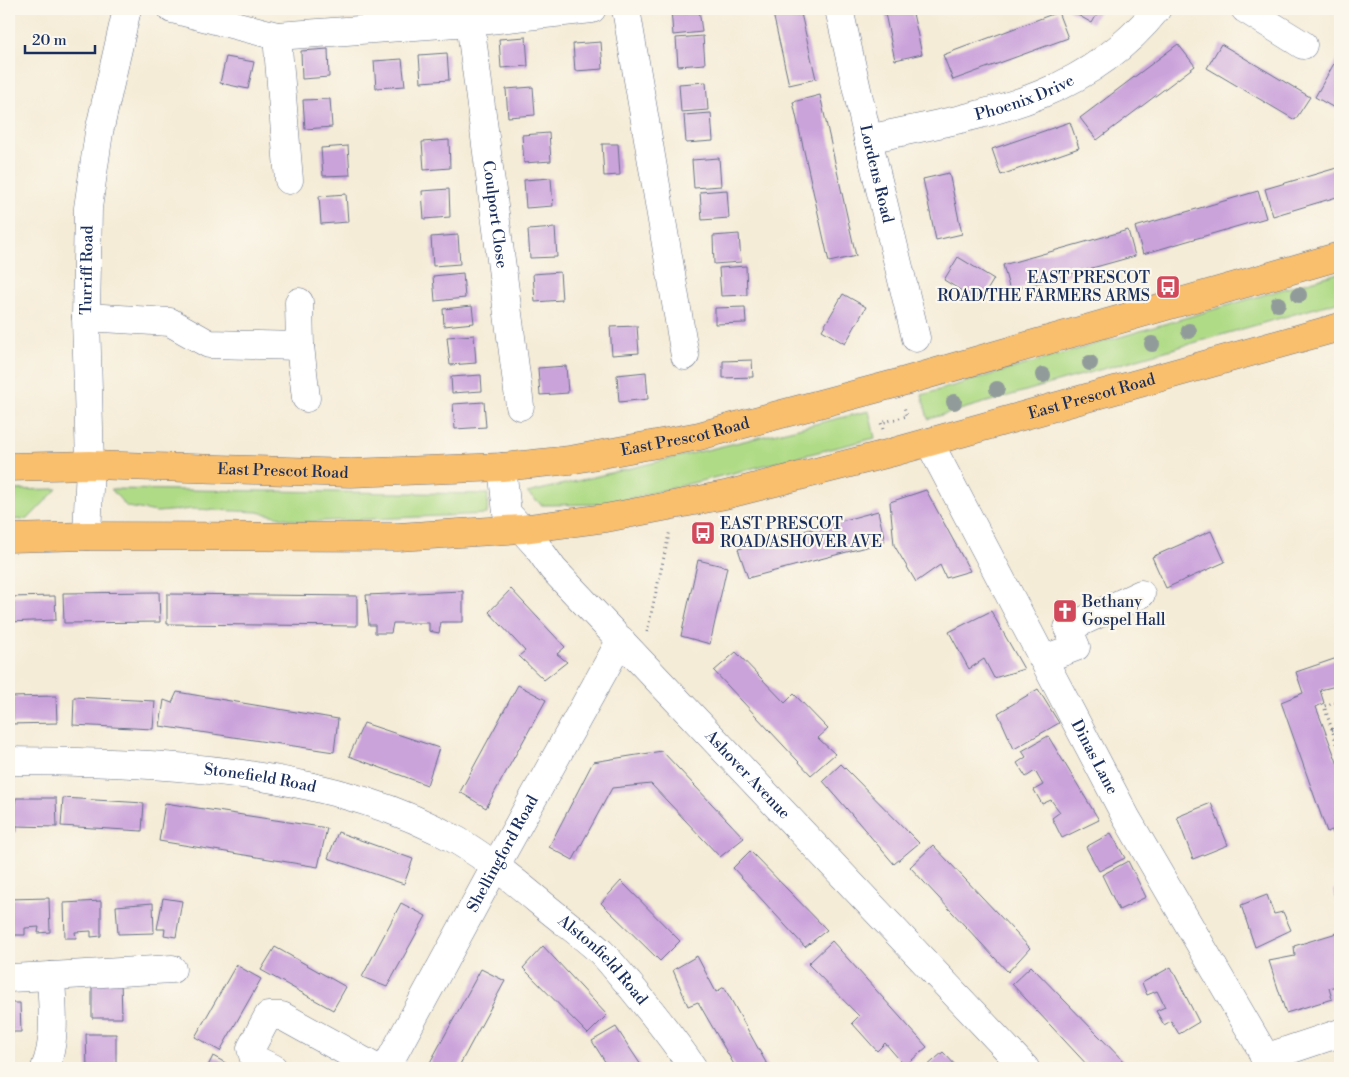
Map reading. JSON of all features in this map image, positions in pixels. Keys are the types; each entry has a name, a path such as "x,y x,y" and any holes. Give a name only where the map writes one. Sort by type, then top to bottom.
{"highway":[{"name":"East Prescot Road","path":"9,467 90,465 351,473 502,467 570,460 698,436 907,380 1340,256"},
{"name":"East Prescot Road","path":"9,538 87,536 398,537 522,529 606,518 676,506 734,493 929,442 1340,327"}],"street":[{"name":"Turriff Road","path":"87,536 90,465 86,317 88,208 99,132 127,9"},
{"path":"172,9 277,36 470,22 592,9"},
{"path":"626,9 685,356"},
{"name":"Lordens Road","path":"839,9 868,139 917,338"},
{"name":"Phoenix Drive","path":"868,139 1004,109 1049,92 1110,55 1146,23 1157,9"},
{"path":"1245,9 1304,45"},
{"name":"Coulport Close","path":"470,22 520,406"},
{"path":"277,36 289,180"},
{"path":"299,302 300,346 306,398"},
{"path":"86,317 170,322 209,344 300,346"},
{"name":"Dinas Lane","path":"929,442 1126,817 1266,1063"},
{"name":"Ashover Avenue","path":"502,467 507,512 553,569 1024,1068"},
{"path":"1044,659 1076,647 1068,628 1141,594"},
{"name":"Shellingford Road","path":"386,1068 621,640"},
{"name":"Stonefield Road","path":"9,761 55,761 189,769 264,777 299,784 359,800 412,820 456,840 496,866"},
{"name":"Alstonfield Road","path":"496,866 602,953 668,1031 693,1068"},
{"path":"9,978 172,969"},
{"path":"45,1068 50,1055 53,1034 51,976"},
{"path":"273,1068 254,1059 251,1048 268,1016 282,1016 376,1068"},
{"path":"1266,1063 1340,1033"}],"path":[{"path":"885,436 881,423 907,416 902,399"},
{"path":"641,661 676,506"},
{"path":"1340,701 1324,706 1340,753"},
{"path":"1332,730 1340,727"}],"green space":[{"path":"1338,273 1340,301 928,419 922,395"},
{"path":"869,411 875,438 607,504 542,505 527,493"},
{"path":"57,489 28,519 9,520 9,490"},
{"path":"111,489 488,494 487,514 302,522 258,512 193,509 157,512 127,507"}],"building":[{"path":"671,9 699,9 702,32 673,35"},
{"path":"772,9 800,9 816,79 789,85"},
{"path":"884,9 912,9 922,54 895,60"},
{"path":"1067,9 1100,9 1092,23"},
{"path":"1330,9 1340,9 1340,15 1336,12"},
{"path":"1058,12 1068,38 953,80 943,55"},
{"path":"703,36 705,64 678,66 676,38"},
{"path":"526,37 528,66 501,68 499,39"},
{"path":"601,42 603,69 575,71 573,44"},
{"path":"1178,44 1195,66 1097,140 1080,118"},
{"path":"1221,44 1310,97 1295,120 1207,68"},
{"path":"328,49 329,77 302,79 301,51"},
{"path":"447,53 449,80 421,82 419,55"},
{"path":"1340,53 1340,105 1338,110 1315,97"},
{"path":"226,57 254,62 248,89 220,83"},
{"path":"402,59 405,86 376,88 374,61"},
{"path":"706,82 708,110 681,112 679,84"},
{"path":"533,87 535,115 508,117 506,89"},
{"path":"820,95 856,256 829,262 793,102"},
{"path":"330,99 332,127 305,129 303,100"},
{"path":"711,113 713,141 686,143 684,115"},
{"path":"1070,122 1079,148 1001,175 992,149"},
{"path":"549,133 551,161 524,163 522,135"},
{"path":"449,140 450,168 424,170 422,142"},
{"path":"602,144 618,144 620,175 604,176"},
{"path":"348,146 350,175 323,176 321,148"},
{"path":"719,158 721,186 694,188 692,160"},
{"path":"1340,167 1340,196 1273,216 1265,189"},
{"path":"949,173 962,234 936,240 923,179"},
{"path":"551,178 553,206 526,208 524,180"},
{"path":"449,189 450,217 424,219 422,191"},
{"path":"727,190 729,218 702,220 700,192"},
{"path":"1258,191 1266,218 1143,254 1135,227"},
{"path":"346,194 348,222 321,224 319,196"},
{"path":"555,228 557,257 530,258 528,230"},
{"path":"1128,230 1135,256 1010,291 1003,265"},
{"path":"739,234 741,262 714,264 713,236"},
{"path":"458,235 460,264 433,266 431,237"},
{"path":"958,257 994,279 980,302 944,280"},
{"path":"746,266 747,295 721,296 719,268"},
{"path":"560,272 562,300 535,302 533,274"},
{"path":"463,273 465,298 435,301 433,276"},
{"path":"843,294 866,307 845,344 822,330"},
{"path":"472,306 474,323 444,326 443,309"},
{"path":"745,307 746,323 715,324 715,308"},
{"path":"637,326 639,353 612,355 610,327"},
{"path":"474,335 476,363 450,365 447,337"},
{"path":"752,360 753,377 723,378 723,361"},
{"path":"566,366 568,393 540,395 538,368"},
{"path":"646,372 648,399 619,402 617,375"},
{"path":"481,375 482,391 452,393 451,377"},
{"path":"484,402 486,427 455,429 453,404"},
{"path":"926,490 970,571 946,578 940,565 916,582 894,545 890,502"},
{"path":"878,511 885,542 748,578 738,549"},
{"path":"1211,531 1225,562 1166,588 1152,557"},
{"path":"698,560 727,567 710,644 681,636"},
{"path":"511,589 565,647 557,654 567,662 544,680 519,656 525,651 489,612"},
{"path":"463,591 463,622 441,622 439,633 429,631 429,623 393,623 391,633 375,633 375,625 369,625 366,595"},
{"path":"159,592 160,622 64,623 63,593"},
{"path":"167,594 357,596 357,626 167,624"},
{"path":"55,596 56,620 9,622 9,597"},
{"path":"991,611 1024,669 994,678 984,659 969,669 949,632"},
{"path":"736,652 785,703 794,694 828,729 818,738 835,754 811,775 714,671"},
{"path":"1340,657 1340,685 1320,690 1324,703 1316,707 1340,770 1340,849 1338,849 1332,830 1327,832 1281,702 1303,693 1296,672"},
{"path":"518,685 546,700 486,808 460,792"},
{"path":"1038,689 1059,723 1014,749 998,713"},
{"path":"177,692 338,719 334,752 160,726 164,700 172,703"},
{"path":"56,696 57,723 9,724 9,697"},
{"path":"74,697 155,701 153,729 73,725"},
{"path":"364,723 439,748 427,785 349,756"},
{"path":"1048,736 1099,820 1062,838 1052,818 1060,812 1051,800 1042,804 1034,790 1043,785 1035,771 1026,777 1017,763 1026,757 1022,751"},
{"path":"662,751 744,838 720,857 651,784 612,788 573,860 549,847 593,762"},
{"path":"841,764 919,843 894,864 823,781"},
{"path":"16,798 56,798 57,827 16,826 16,832 9,832 9,805 15,805"},
{"path":"63,798 144,803 142,831 61,826"},
{"path":"165,803 327,828 318,867 159,841"},
{"path":"1211,803 1228,845 1193,859 1177,817"},
{"path":"338,832 413,859 404,884 328,858"},
{"path":"1111,833 1125,858 1099,871 1086,847"},
{"path":"933,845 1030,948 1008,972 910,867"},
{"path":"750,851 827,930 805,947 733,868"},
{"path":"1128,861 1146,897 1119,910 1102,875"},
{"path":"621,881 680,941 660,961 601,903"},
{"path":"1340,887 1340,910 1333,890"},
{"path":"1267,895 1274,914 1283,912 1291,930 1255,947 1241,905"},
{"path":"49,898 50,932 38,933 39,927 25,928 25,935 9,935 9,899"},
{"path":"163,898 182,901 176,937 164,935 165,929 157,929"},
{"path":"101,901 101,936 91,937 91,931 75,932 76,938 65,938 64,903"},
{"path":"153,903 154,933 118,934 116,906"},
{"path":"401,903 426,916 387,987 362,977"},
{"path":"1340,932 1340,985 1329,988 1332,999 1286,1013 1269,961 1295,956 1294,946"},
{"path":"832,941 927,1047 905,1066 885,1043 877,1051 852,1023 859,1016 808,964"},
{"path":"543,946 607,1015 588,1034 523,968"},
{"path":"275,947 346,987 333,1010 261,970"},
{"path":"697,956 716,992 724,987 769,1068 736,1068 698,1002 688,1006 673,970"},
{"path":"236,965 261,979 220,1051 195,1037"},
{"path":"1031,966 1130,1068 1090,1068 1012,984"},
{"path":"1171,967 1199,1022 1179,1034 1171,1021 1164,1025 1156,1011 1165,1007 1157,991 1147,995 1142,983"},
{"path":"481,969 505,981 458,1068 427,1068"},
{"path":"121,980 122,1018 92,1018 92,981"},
{"path":"9,1003 20,1003 21,1032 9,1032"},
{"path":"616,1027 643,1068 609,1068 592,1041"},
{"path":"86,1034 116,1034 116,1068 87,1068"},
{"path":"943,1052 958,1068 925,1068"},
{"path":"213,1056 231,1066 235,1068 207,1068"}],"place":[{"name":"EAST PRESCOT ROAD/THE FARMERS ARMS","path":"1168,287"},
{"name":"EAST PRESCOT ROAD/ASHOVER AVE","path":"703,533"},
{"name":"Bethany Gospel Hall","path":"1065,611"}]}
